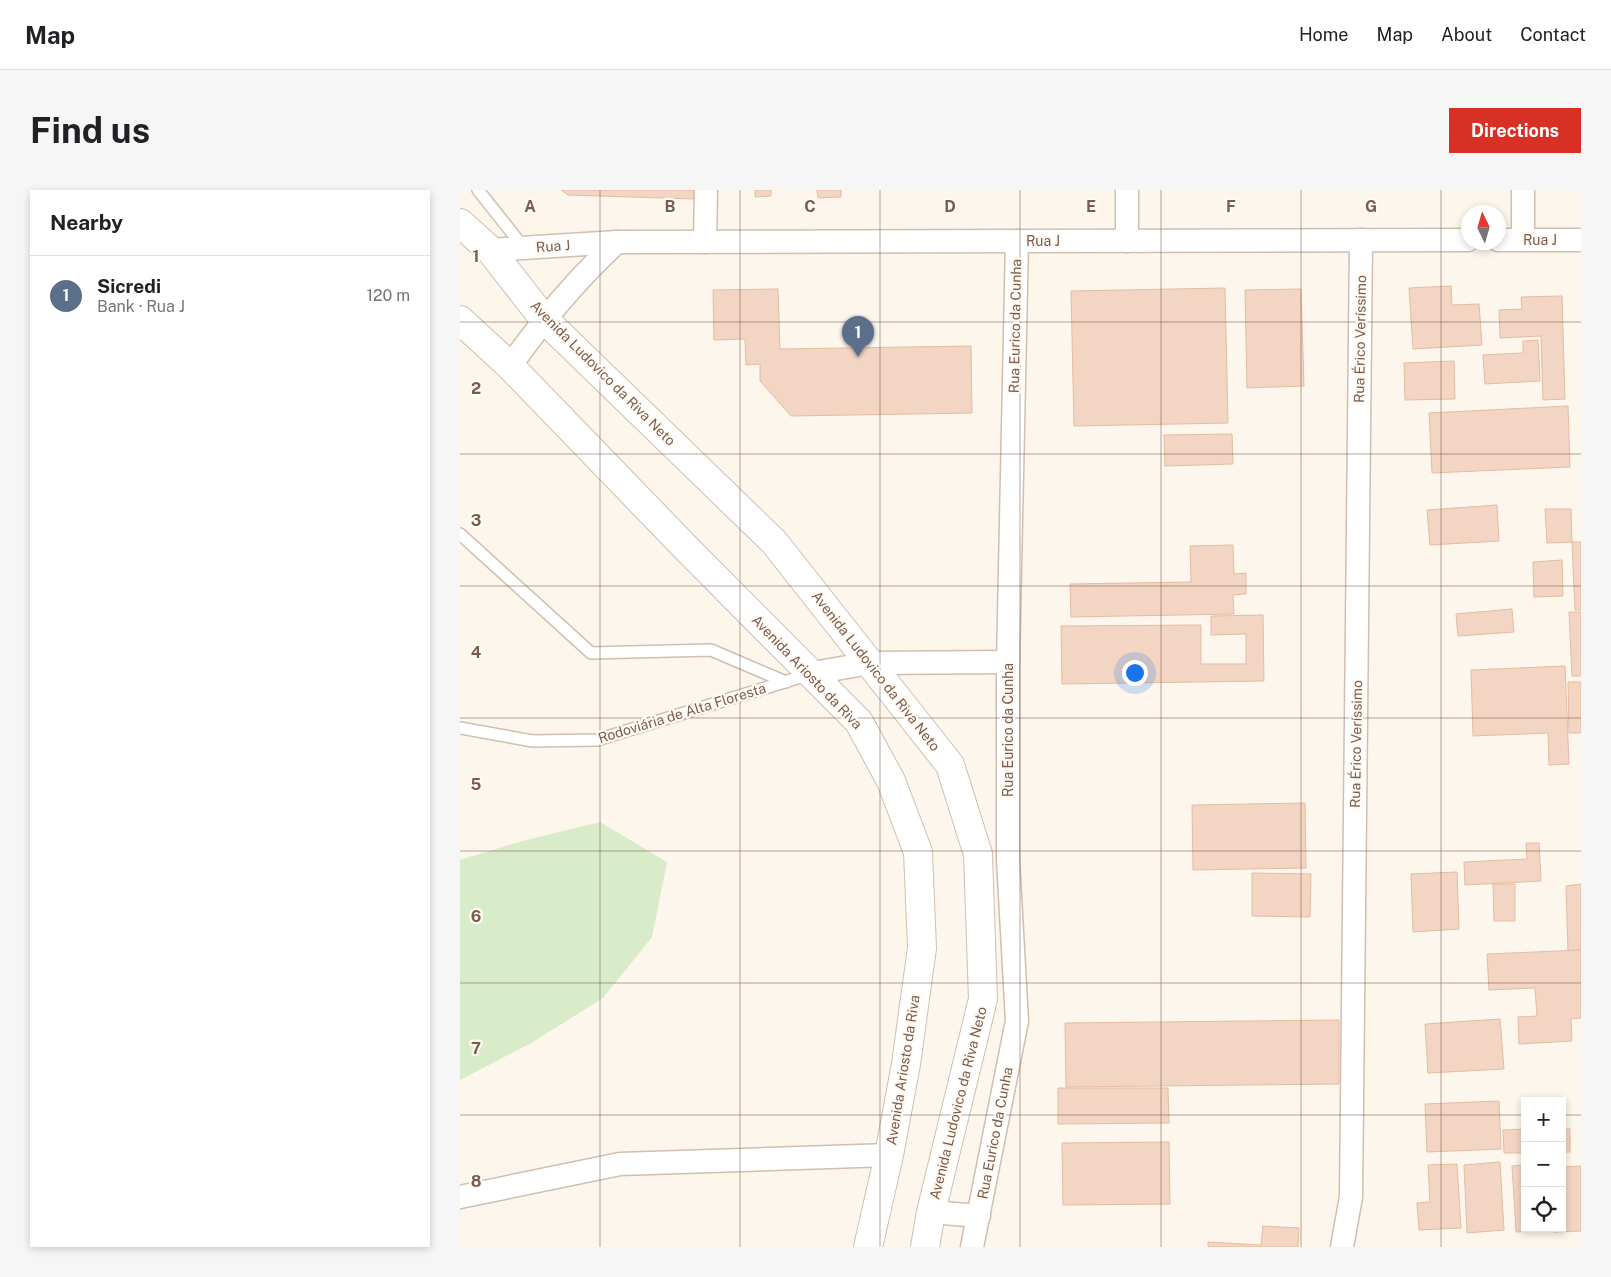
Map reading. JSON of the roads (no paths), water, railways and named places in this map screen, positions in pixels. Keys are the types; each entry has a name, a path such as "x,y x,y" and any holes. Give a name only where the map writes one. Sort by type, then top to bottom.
{"street":[{"path":"705,242 706,190"},
{"path":"1127,190 1127,241"},
{"path":"1523,190 1523,240"},
{"name":"Avenida Ludovico da Riva Neto","path":"460,223 490,250 544,319 774,542 950,765 978,854 983,998 931,1212 926,1247"},
{"name":"Rua Érico Veríssimo","path":"1342,1247 1351,1197 1361,240"},
{"name":"Rua J","path":"490,250 617,242 1461,240"},
{"name":"Rua J","path":"1506,240 1581,240"},
{"name":"Rua Eurico da Cunha","path":"972,1247 1017,1021 1008,860 1008,662 1016,241"},
{"path":"510,366 544,319 578,279 617,242"},
{"name":"Avenida Ariosto da Riva","path":"460,320 510,366 688,550 813,673 859,722 891,781 918,852 922,948 906,1064 889,1155 868,1247"},
{"path":"813,673 870,663 1008,662"},
{"path":"978,854 1008,860"},
{"path":"460,1197 620,1164 889,1155"},
{"path":"931,1212 979,1216"}],"lane":[{"path":"478,190 524,248"},
{"path":"460,534 591,652 711,650 786,682"},
{"name":"Rodoviária de Alta Floresta","path":"460,728 533,741 597,740 813,673"}],"place":[{"name":"Sicredi","path":"858,357"}]}
